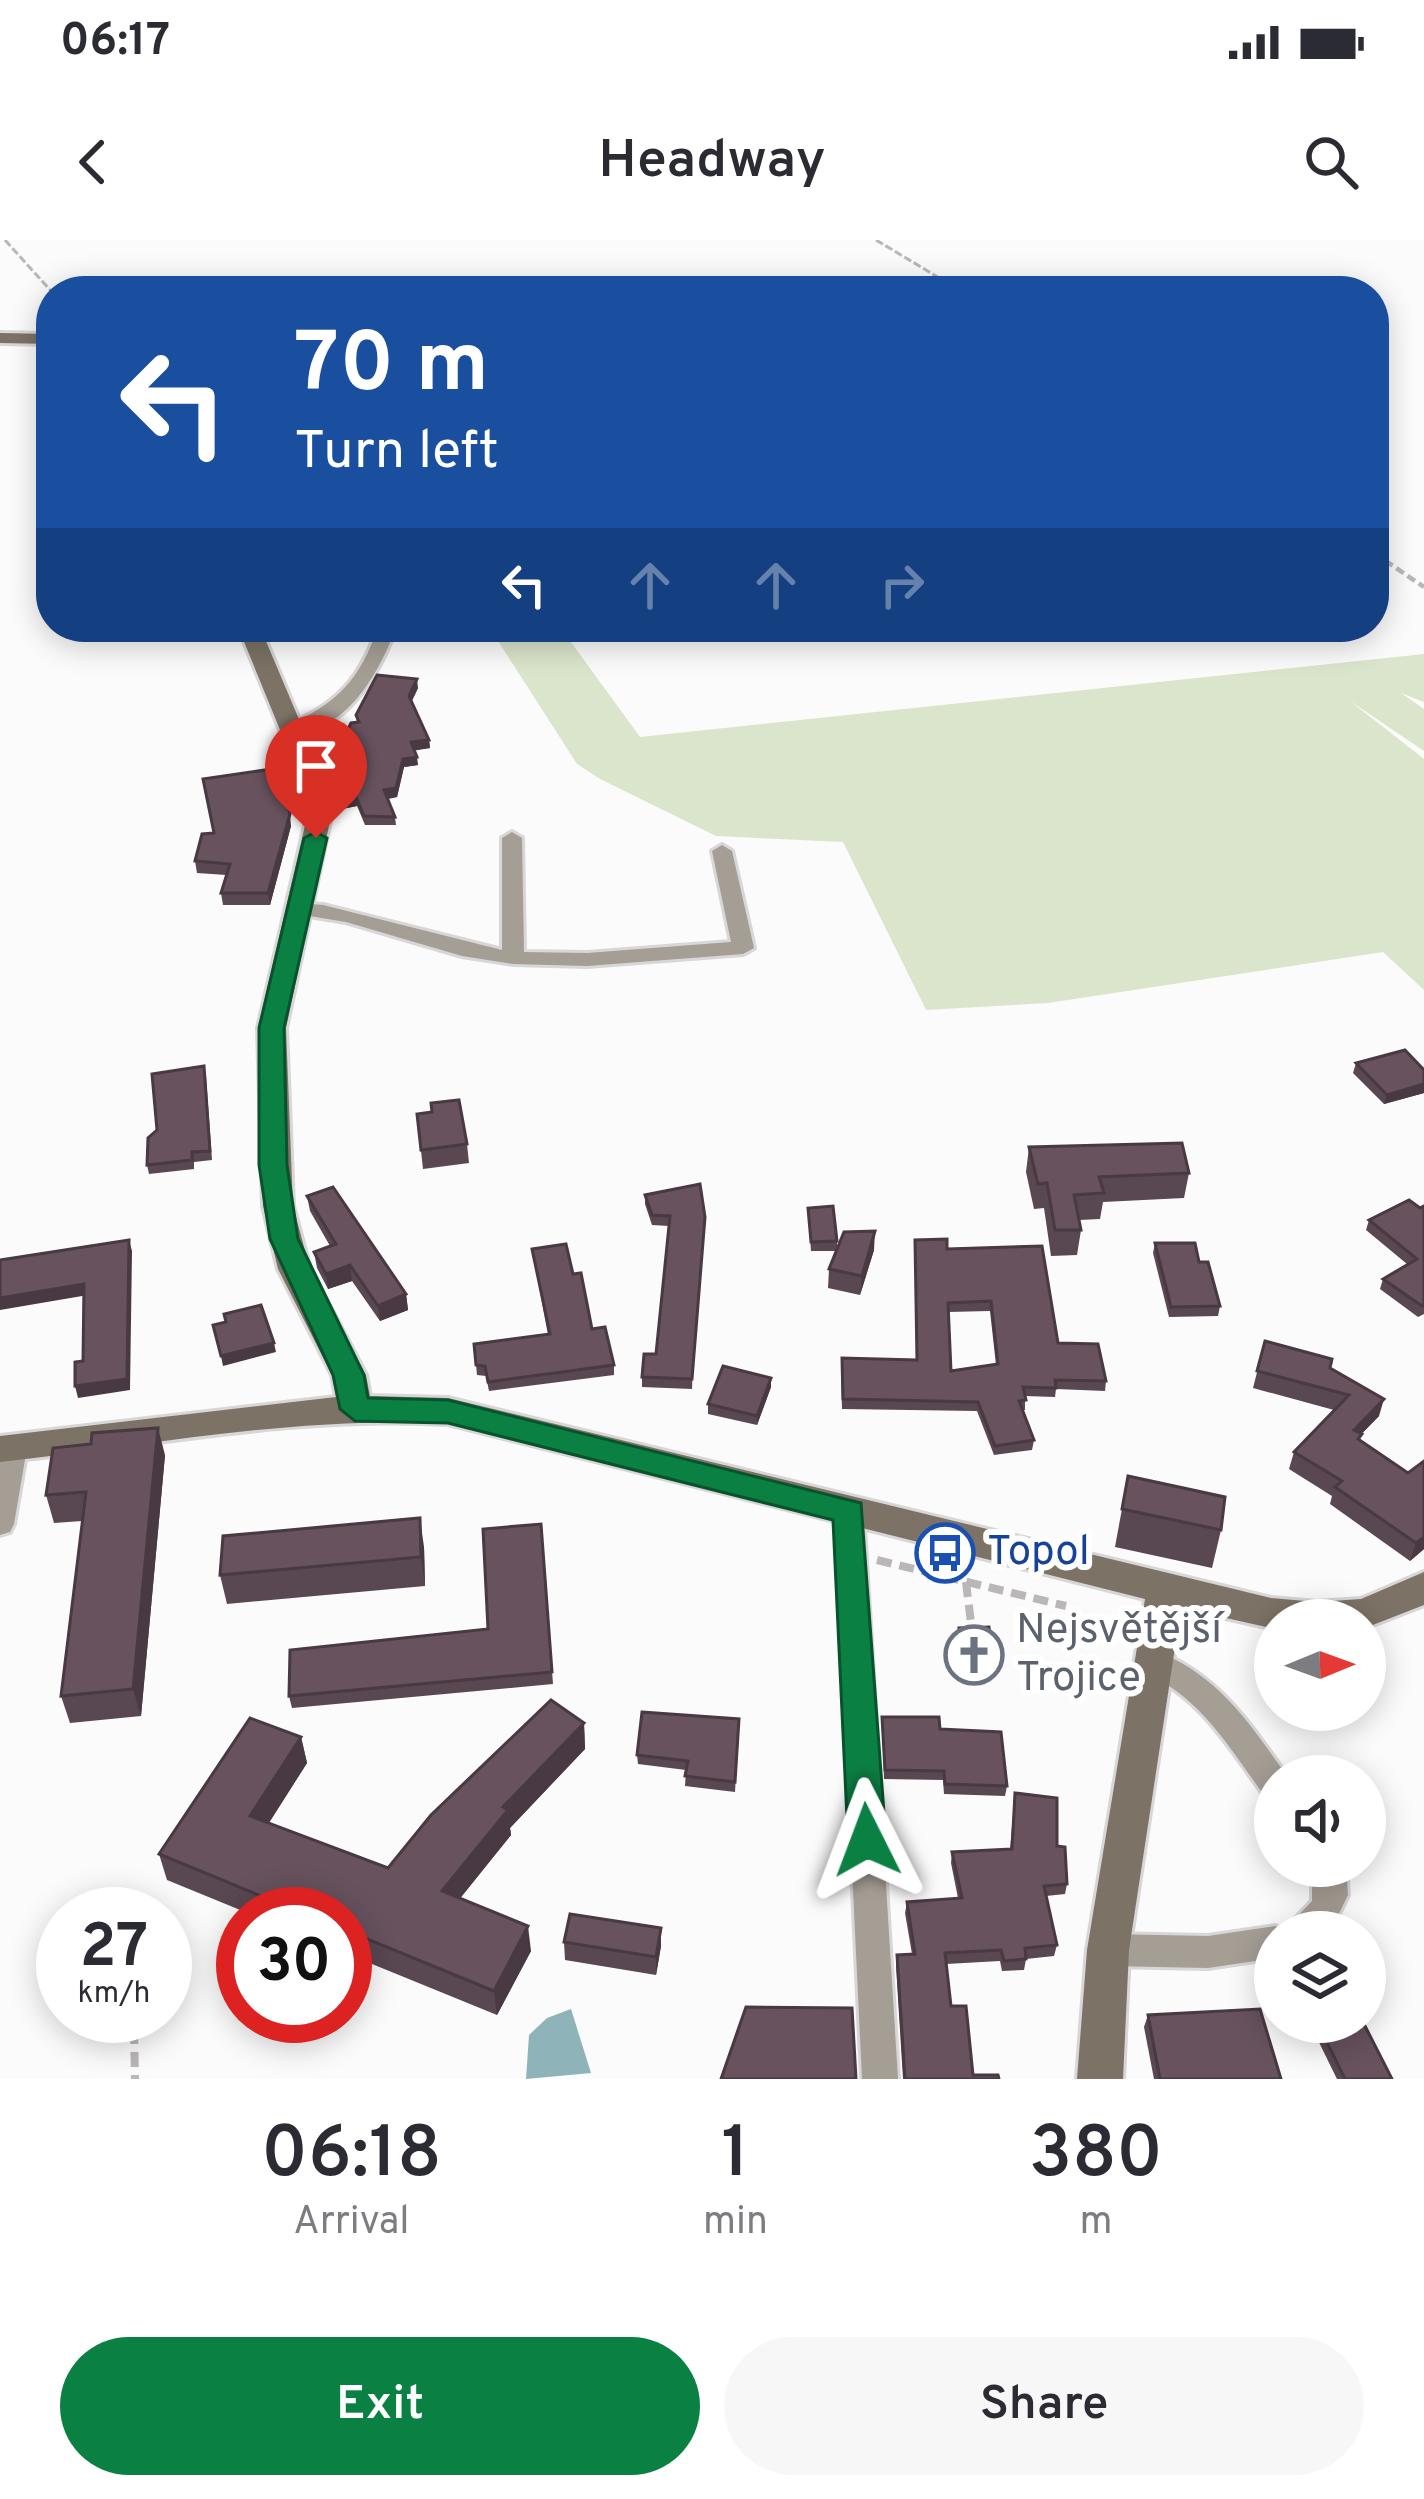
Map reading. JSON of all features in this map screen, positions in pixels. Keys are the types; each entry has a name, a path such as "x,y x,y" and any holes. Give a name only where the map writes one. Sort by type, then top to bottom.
{"main road":[{"path":"0,338 36,339"},
{"path":"255,642 313,786 318,821 272,1028 278,1206 294,1269 349,1375 355,1409"},
{"path":"6,1448 355,1409 448,1411 1165,1591 1320,1619 1380,1611 1424,1587"},
{"path":"1100,2079 1108,1950 1165,1591"}],"street":[{"path":"292,729 326,717 358,694 381,642"},
{"path":"512,838 512,958"},
{"path":"298,909 346,914 468,951 512,958 742,948 722,851"},
{"path":"0,1524 6,1448"},
{"path":"849,1512 880,2079"},
{"path":"1151,1662 1179,1672 1209,1699 1254,1758"},
{"path":"1108,1950 1208,1952 1254,1945"}],"path":[{"path":"5,240 37,276"},
{"path":"876,240 937,276"},
{"path":"1389,563 1424,586"},
{"path":"851,1553 1066,1606"},
{"path":"966,1582 972,1634"},
{"path":"134,2043 135,2079"}],"green space":[{"path":"499,642 571,642 640,737 1424,654 1424,702 1401,693 1424,709 1424,751 1350,701 1424,759 1424,990 1383,952 1048,1003 926,1010 843,842 716,836 577,764"}],"water":[{"path":"571,2009 591,2073 526,2079 529,2035 547,2018"}],"building":[{"path":"377,675 417,679 409,696 429,740 411,742 417,757 403,759 396,788 384,790 395,817 364,816 356,797 341,800 316,729 343,725 344,737 351,723 359,722 356,715"},
{"path":"279,768 290,814 268,893 221,893 230,864 195,861 202,834 214,833 203,779"},
{"path":"1405,1050 1424,1070 1424,1084 1387,1095 1356,1063"},
{"path":"204,1066 210,1151 192,1152 192,1160 147,1165 148,1138 157,1130 152,1074"},
{"path":"459,1100 467,1144 421,1150 417,1114 432,1112 431,1103"},
{"path":"1182,1143 1189,1173 1099,1177 1104,1193 1074,1195 1081,1230 1055,1230 1047,1183 1038,1184 1029,1147"},
{"path":"700,1184 705,1217 692,1379 642,1377 644,1354 656,1354 670,1216 652,1215 645,1195"},
{"path":"333,1187 406,1294 378,1306 350,1265 326,1274 314,1252 336,1244 307,1196"},
{"path":"1409,1200 1424,1206 1422,1306 1383,1279 1417,1259 1369,1220"},
{"path":"833,1206 837,1241 811,1242 808,1208"},
{"path":"875,1231 862,1276 829,1269 844,1232"},
{"path":"947,1239 947,1249 1042,1246 1058,1343 1098,1344 1106,1381 1055,1380 1056,1388 1023,1387 1026,1400 1019,1401 1034,1440 995,1446 978,1402 843,1399 842,1358 917,1360 915,1240","holes":["991,1301 998,1364 951,1371 948,1303"]},
{"path":"129,1240 127,1379 75,1386 75,1362 83,1361 84,1284 0,1298 0,1260"},
{"path":"1155,1243 1195,1243 1199,1262 1208,1262 1220,1306 1171,1307"},
{"path":"566,1244 573,1274 581,1273 592,1329 605,1327 614,1365 488,1382 485,1366 476,1365 474,1344 550,1334 532,1249"},
{"path":"261,1305 274,1343 221,1356 213,1325 226,1322 224,1314"},
{"path":"1265,1341 1332,1359 1330,1368 1384,1399 1354,1430 1362,1434 1358,1439 1408,1473 1424,1461 1424,1537 1416,1543 1335,1487 1342,1481 1294,1452 1349,1395 1257,1371"},
{"path":"723,1366 771,1378 757,1416 708,1404"},
{"path":"158,1428 133,1689 61,1696 86,1492 46,1495 53,1448 91,1444 92,1433"},
{"path":"1128,1476 1225,1497 1221,1530 1122,1509"},
{"path":"420,1518 421,1557 220,1575 223,1536"},
{"path":"541,1524 552,1672 289,1696 290,1650 488,1629 483,1529"},
{"name":"Nejsvětější Trojice","path":"989,1627 993,1662 985,1671 973,1671 962,1662 959,1628"},
{"path":"551,1700 584,1723 503,1807 508,1810 442,1891 528,1926 494,1991 372,1941 372,1887 239,1887 159,1854 250,1718 301,1737 250,1816 388,1868 431,1815"},
{"path":"642,1712 739,1719 735,1782 685,1776 688,1761 637,1755"},
{"path":"882,1717 939,1717 940,1729 1001,1732 1007,1786 945,1784 944,1771 885,1770"},
{"path":"1015,1793 1057,1798 1057,1846 1065,1847 1067,1884 1044,1886 1057,1945 1025,1948 1026,1959 1004,1961 1001,1950 945,1953 951,2006 966,2006 973,2075 998,2075 999,2079 905,2079 897,1955 915,1954 907,1902 962,1898 952,1852 1012,1849"},
{"path":"570,1914 661,1928 656,1957 564,1942"},
{"path":"746,2007 852,2008 856,2079 721,2079"},
{"path":"1254,2009 1254,2043 1270,2043 1281,2079 1160,2079 1148,2015"},
{"path":"1327,2043 1374,2043 1392,2079 1345,2079"}],"place":[{"name":"Topol","path":"945,1553"},
{"name":"Nejsvětější Trojice","path":"974,1655"}],"route":[{"path":"316,838 276,996 273,1165 284,1239 294,1269 349,1375 355,1409 448,1411 849,1512 867,1840"}]}
